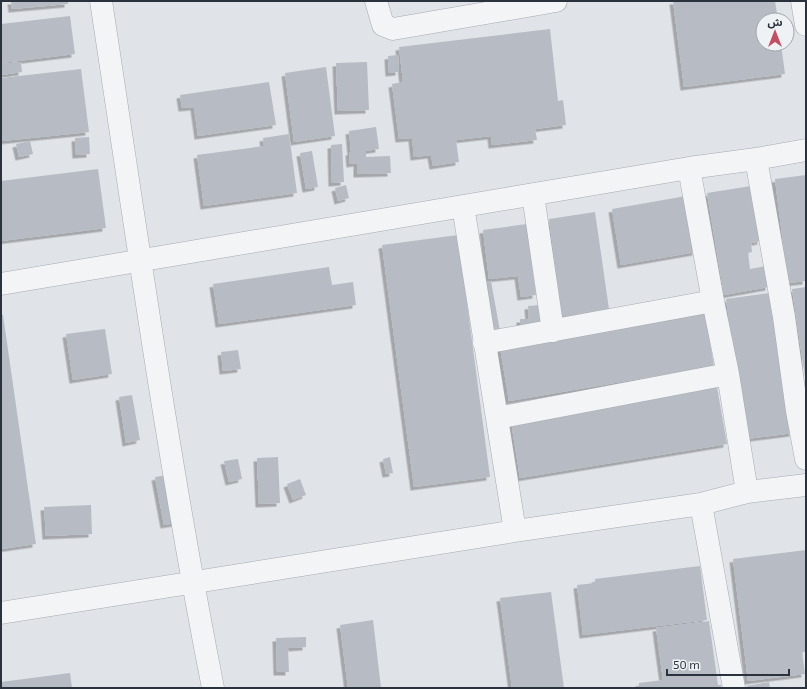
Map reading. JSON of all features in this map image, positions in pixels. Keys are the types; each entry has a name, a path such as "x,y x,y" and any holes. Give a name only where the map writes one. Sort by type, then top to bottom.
{"street":[{"path":"100,1 192,584 212,688"},
{"path":"376,1 382,24 393,29 556,1"},
{"path":"802,1 806,25"},
{"path":"1,284 689,168 756,159 806,150"},
{"path":"756,159 784,317 797,411 806,459"},
{"path":"689,168 728,374 747,492"},
{"path":"533,195 553,331"},
{"path":"463,206 514,531"},
{"path":"484,343 713,301"},
{"path":"496,418 728,374"},
{"path":"1,613 192,584 514,531 701,504 747,492 806,485"},
{"path":"701,504 734,688"}],"building":[{"path":"11,1 68,1 68,4 12,9"},
{"path":"673,1 775,1 777,12 755,12 755,52 782,52 785,74 684,87"},
{"path":"70,16 75,54 1,63 1,24"},
{"path":"550,29 558,101 563,100 566,125 535,129 537,140 492,145 491,136 456,140 459,162 433,166 431,155 414,157 412,138 399,139 392,84 403,82 399,47"},
{"path":"398,55 399,72 389,73 388,56"},
{"path":"21,62 22,72 1,75 1,64"},
{"path":"367,62 369,110 338,111 336,63"},
{"path":"326,67 335,136 294,142 285,73"},
{"path":"81,69 89,132 2,141 1,78"},
{"path":"269,82 276,125 198,136 194,107 182,108 180,95"},
{"path":"376,127 379,149 356,152 366,151 366,157 390,156 391,173 357,174 357,163 350,164 349,152 351,152 349,131"},
{"path":"289,134 297,193 204,206 197,155 264,146 263,138"},
{"path":"89,137 90,154 76,155 75,138"},
{"path":"30,141 33,154 19,157 16,144"},
{"path":"342,144 344,182 332,183 331,145"},
{"path":"312,151 318,187 306,189 300,153"},
{"path":"98,169 106,228 1,241 1,181"},
{"path":"806,175 806,281 788,283 775,179"},
{"path":"346,185 349,198 338,201 335,188"},
{"path":"751,186 761,241 751,243 752,252 748,253 750,269 766,266 769,287 724,295 707,193"},
{"path":"686,196 696,252 621,265 612,209"},
{"path":"595,212 610,316 563,323 549,219"},
{"path":"527,224 536,295 521,297 518,276 489,279 483,230"},
{"path":"458,235 490,477 414,487 382,245"},
{"path":"329,267 332,285 353,282 356,305 219,324 213,284"},
{"path":"491,281 500,331 488,333 479,283"},
{"path":"806,287 806,377 805,377 792,289"},
{"path":"769,293 793,433 746,439 726,299"},
{"path":"541,305 542,327 520,328 520,319 529,319 528,306"},
{"path":"705,313 714,366 509,401 500,347"},
{"path":"1,315 3,315 36,544 1,549"},
{"path":"105,329 112,374 73,380 66,334"},
{"path":"238,350 241,369 223,371 221,352"},
{"path":"717,387 727,444 520,478 511,421"},
{"path":"132,395 140,440 126,443 119,397"},
{"path":"278,457 280,503 259,504 257,458"},
{"path":"390,457 393,473 386,474 383,459"},
{"path":"238,459 242,479 229,482 224,461"},
{"path":"167,475 176,523 164,525 155,477"},
{"path":"300,479 306,495 293,500 287,484"},
{"path":"91,505 92,534 46,536 44,507"},
{"path":"806,550 806,652 802,652 805,674 748,681 733,559"},
{"path":"700,566 707,620 583,635 577,585 595,583 595,579"},
{"path":"551,592 564,688 512,688 500,598"},
{"path":"373,620 381,688 348,688 340,625"},
{"path":"709,621 718,685 721,685 721,688 639,688 639,683 663,680 656,628"},
{"path":"306,637 306,647 288,648 289,672 277,672 276,638"},
{"path":"70,673 72,688 1,688 1,682"},
{"path":"769,682 770,688 748,688 747,686"}]}
